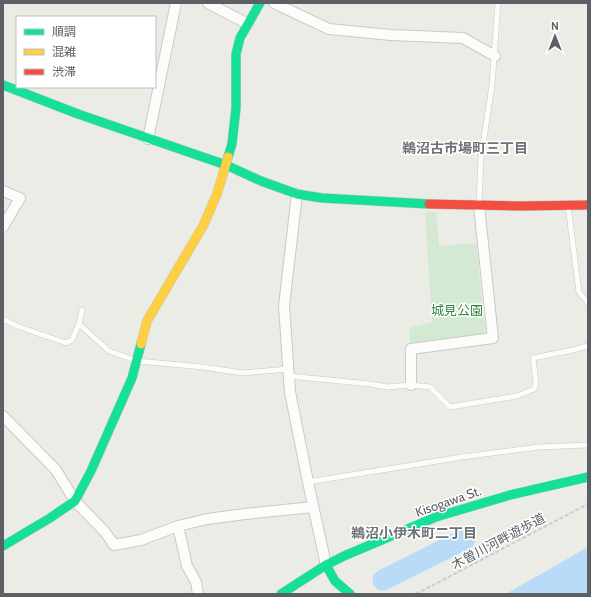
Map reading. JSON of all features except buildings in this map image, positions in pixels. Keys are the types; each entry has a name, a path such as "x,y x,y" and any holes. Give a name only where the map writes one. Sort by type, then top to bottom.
{"street":[{"path":"148,139 176,3"},
{"path":"208,3 248,24"},
{"path":"3,546 75,501 91,472 132,378 147,321 202,226 217,194 232,144 236,108 236,54 240,38 260,3"},
{"path":"274,3 329,30 390,35 463,38 495,56"},
{"path":"3,85 78,114 226,165 261,181 297,194 322,198 479,206 588,204"},
{"path":"3,191 20,198 3,227"},
{"path":"297,194 284,306 290,392 326,565 335,581 346,591"},
{"path":"411,385 411,349 494,338 479,206"},
{"path":"3,416 56,470 75,501 105,532 114,546 140,540 178,526 207,519 313,507"},
{"name":"Kisogawa St.","path":"281,594 326,565 344,556 436,517 510,495 588,477"},
{"path":"178,526 187,566 196,582 198,594"}],"lane":[{"path":"479,206 480,158 492,85 498,3"},
{"path":"568,205 580,292 588,303"},
{"path":"3,320 66,342 72,340 79,324 82,310"},
{"path":"79,324 109,352 137,361 203,366 244,373 288,373 388,387 411,385 430,387 450,407 517,396 534,389 536,383 533,358 588,346"},
{"path":"308,482 462,457 539,447 588,445"}],"path":[{"name":"木曽川河畔遊歩道","path":"416,594 588,504"}],"green space":[{"name":"城見公園","path":"425,212 436,212 439,246 476,243 486,336 410,343 409,328 432,322"}],"water":[{"path":"588,547 588,594 506,594"}],"waterway":[{"path":"383,580 465,539"}],"traffic: fast":[{"path":"228,157 232,144 236,108 236,54 240,38 260,3"},
{"path":"3,85 78,114 226,165 261,181 297,194 322,198 429,204"},
{"path":"3,546 75,501 91,471 132,378 141,344"},
{"path":"281,594 326,565 344,556 436,517 510,495 588,477"},
{"path":"326,565 335,581 350,594"}],"traffic: slow":[{"path":"141,344 147,321 203,226 217,194 228,157"}],"traffic: jam":[{"path":"429,204 521,206 588,205"}],"district":[{"name":"鵜沼古市場町三丁目","path":"465,148"},
{"name":"鵜沼小伊木町二丁目","path":"414,533"}]}
